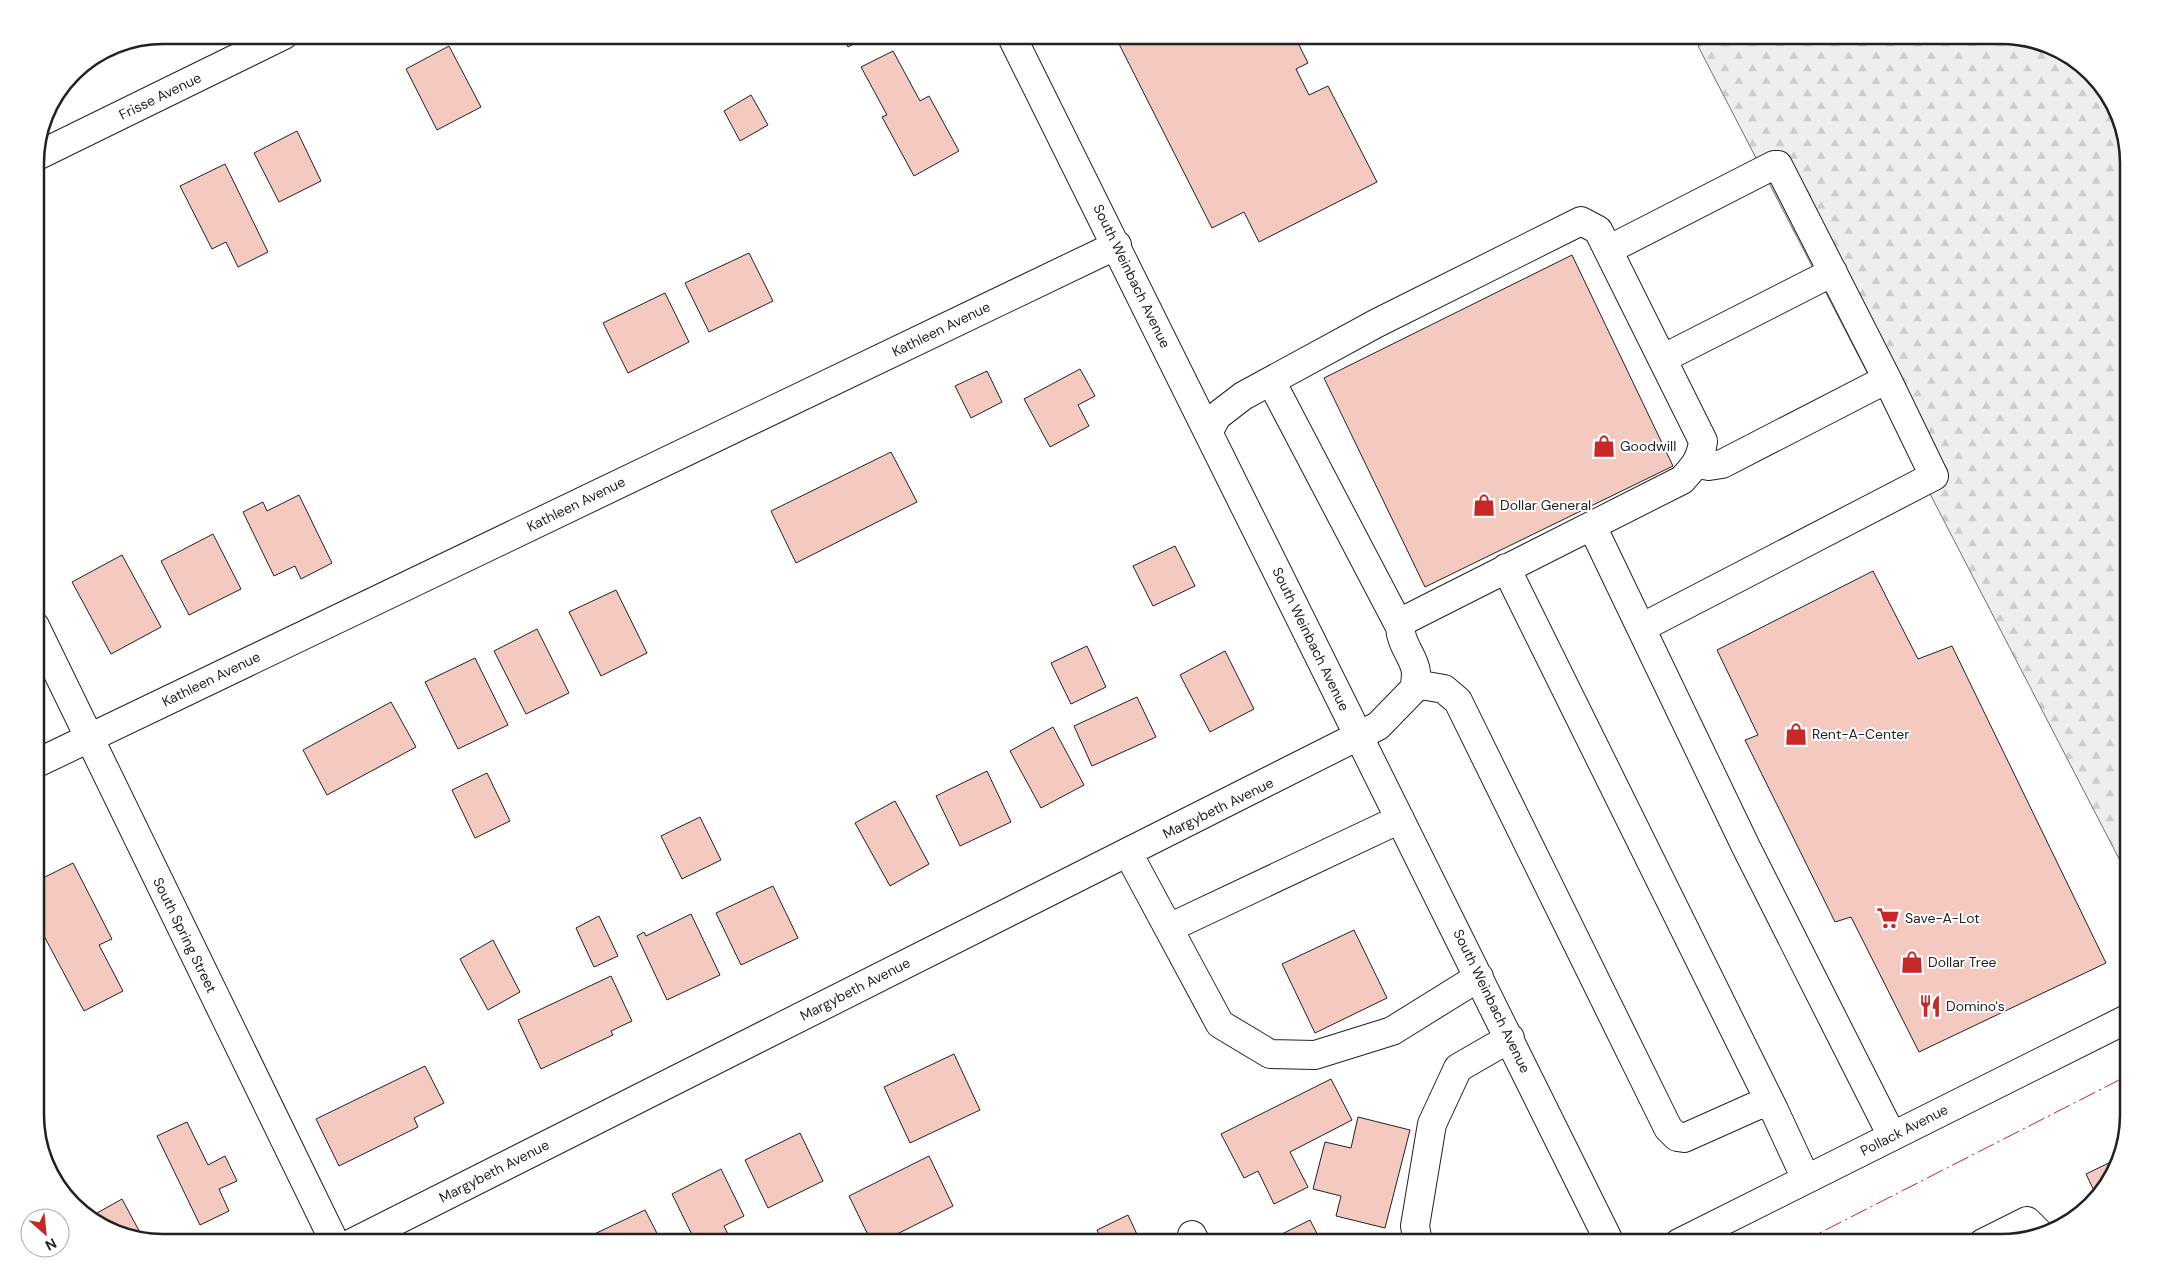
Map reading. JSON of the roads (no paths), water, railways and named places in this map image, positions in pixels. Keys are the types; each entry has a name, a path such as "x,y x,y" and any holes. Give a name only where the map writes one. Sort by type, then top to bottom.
{"street":[{"name":"Frisse Avenue","path":"44,152 266,44"},
{"name":"South Weinbach Avenue","path":"1016,44 1606,1234"},
{"path":"1608,250 1778,165 1934,476 1641,628"},
{"path":"1209,431 1217,416 1229,405 1376,322 1581,221 1598,230 1703,441 1702,454 1697,464 1682,480 1422,610 1407,619 1400,627"},
{"name":"Kathleen Avenue","path":"44,760 1117,245"},
{"path":"1662,359 1833,272"},
{"path":"1697,464 1709,466 1722,464 1887,379"},
{"path":"1272,381 1400,627 1401,639 1416,673 1415,684 1444,689 1458,701 1668,1128 1677,1137 1684,1138 1758,1105 1766,1105 1774,1110"},
{"path":"1592,526 1746,847 1892,1136"},
{"path":"1506,568 1774,1110 1806,1179"},
{"name":"South Spring Street","path":"44,644 331,1234"},
{"name":"Margybeth Avenue","path":"370,1234 1360,737 1388,719 1415,688 1415,684"},
{"path":"1169,928 1400,818"},
{"path":"1128,853 1220,1024 1270,1054 1315,1055 1392,1031 1479,977"},
{"name":"Pollack Avenue","path":"1697,1234 2120,1022"},
{"path":"1417,1234 1416,1226 1432,1124 1458,1068 1510,1038"},
{"path":"2002,1234 2028,1222 2035,1229"}],"place":[{"name":"Goodwill","path":"1604,446"},
{"name":"Dollar General","path":"1484,505"},
{"name":"Rent-A-Center","path":"1796,734"},
{"name":"Save-A-Lot","path":"1888,918"},
{"name":"Dollar Tree","path":"1912,962"},
{"name":"Domino's","path":"1930,1006"}]}
